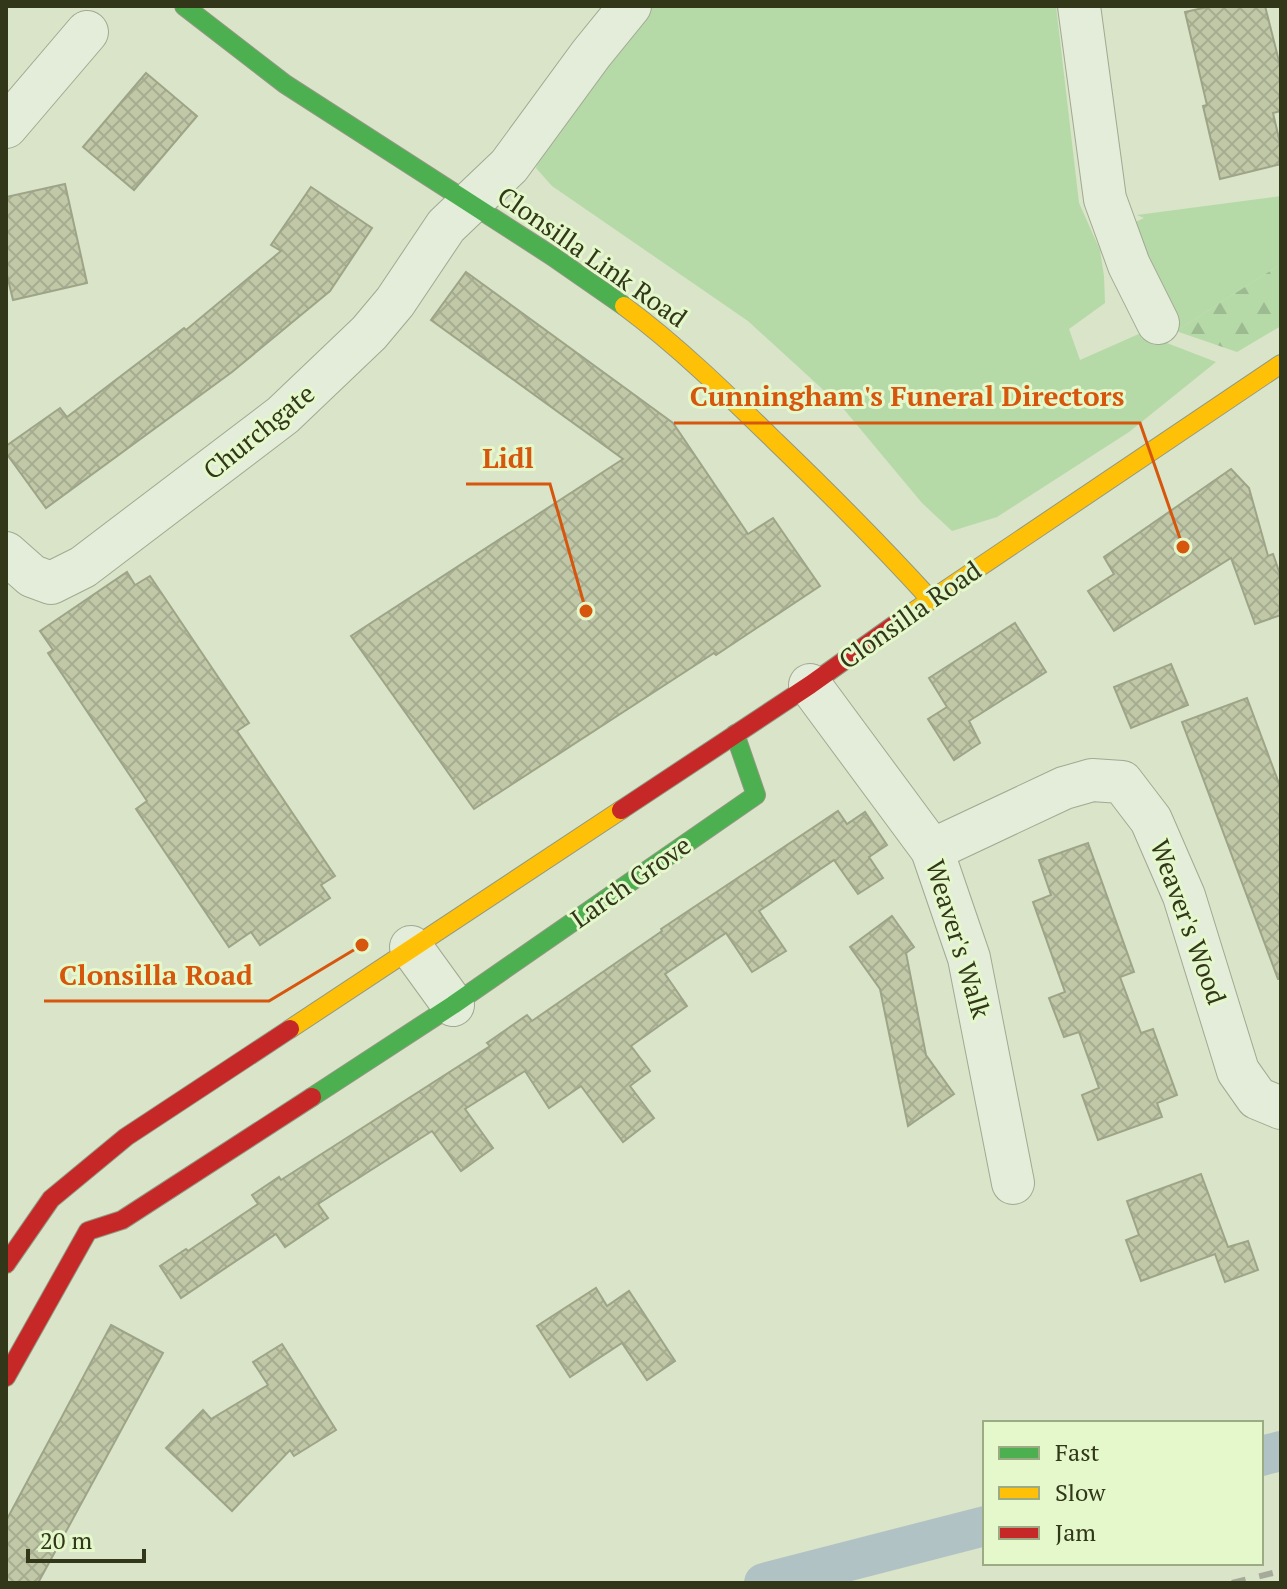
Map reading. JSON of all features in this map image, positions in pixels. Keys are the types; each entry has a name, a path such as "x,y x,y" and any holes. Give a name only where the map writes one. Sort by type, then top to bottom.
{"street":[{"name":"Clonsilla Link Road","path":"184,6 270,74 367,141 605,292 692,360 873,535 930,599"},
{"path":"469,204 509,166 630,6"},
{"path":"1079,6 1105,199 1129,265 1158,323"},
{"path":"6,127 87,32"},
{"name":"Churchgate","path":"6,553 32,576 51,583 83,567 191,487 283,415 369,333 395,302 446,226 469,204"},
{"name":"Clonsilla Road","path":"6,1264 30,1214 126,1137 810,685 930,599 1281,364"},
{"name":"Weaver's Walk","path":"810,685 932,850 969,958 1013,1183"},
{"name":"Larch Grove","path":"88,1231 122,1220 453,1005 756,795 735,734"},
{"name":"Weaver's Wood","path":"932,850 1064,788 1092,780 1122,782 1151,820 1184,896 1238,1071 1257,1098 1281,1108"},
{"path":"411,947 453,1005"},
{"path":"6,1377 88,1231 30,1214"}],"green space":[{"path":"644,6 1056,6 1079,203 1100,250 1104,276 1105,303 1069,329 1080,360 1141,333 1216,362 1129,432 997,517 952,531 922,503 842,407 748,321 552,186 536,168 547,133"},
{"path":"1281,196 1281,264 1176,331 1127,226 1144,218 1137,215"},
{"path":"1281,264 1281,326 1237,352 1176,331"}],"building":[{"path":"1212,6 1265,6 1281,69 1281,111 1273,113 1281,147 1281,164 1220,179 1203,106 1207,105 1185,12"},
{"path":"146,73 197,116 134,190 83,147"},
{"path":"65,184 87,283 13,300 6,271 6,197"},
{"path":"311,187 372,228 330,291 232,372 46,508 6,453 6,446 60,408 67,417 184,328 186,330 281,251 271,245"},
{"path":"466,272 673,423 748,534 773,518 820,586 474,809 351,636 623,459 431,320"},
{"path":"1231,469 1249,488 1268,556 1273,554 1281,577 1281,615 1255,624 1231,558 1114,631 1088,591 1114,574 1104,557"},
{"path":"127,572 135,585 150,576 249,723 237,731 335,876 321,885 330,898 260,945 251,932 229,947 136,809 147,801 48,653 53,650 40,631"},
{"path":"1015,623 1046,672 969,721 980,743 954,760 928,719 947,707 929,678"},
{"path":"1171,664 1188,705 1131,728 1114,687"},
{"path":"1247,698 1281,789 1281,979 1278,979 1182,722"},
{"path":"838,811 847,824 865,812 887,845 869,857 883,878 858,894 834,860 759,911 786,951 752,972 726,933 665,974 687,1006 631,1046 650,1071 630,1086 654,1118 623,1142 581,1086 549,1108 525,1071 465,1109 493,1148 461,1171 432,1131 318,1204 328,1218 285,1247 276,1234 181,1298 160,1266 258,1204 252,1195 279,1177 281,1180 490,1046 487,1043 527,1015 532,1021 661,929"},
{"path":"1088,843 1134,972 1120,977 1141,1033 1153,1029 1177,1095 1157,1103 1162,1117 1098,1140 1082,1095 1099,1088 1079,1032 1064,1037 1049,998 1065,992 1033,902 1051,895 1039,860"},
{"path":"892,916 914,947 906,953 926,1055 954,1094 908,1126 880,989 850,947"},
{"path":"1201,1174 1228,1247 1248,1241 1258,1270 1225,1282 1215,1254 1141,1281 1126,1240 1139,1235 1127,1201"},
{"path":"596,1288 607,1306 629,1291 675,1361 647,1380 622,1343 570,1377 537,1326"},
{"path":"111,1325 163,1353 38,1583 6,1583 6,1521"},
{"path":"282,1344 336,1430 294,1456 290,1450 232,1511 166,1448 203,1410 211,1419 268,1385 253,1362"}],"waterway":[{"path":"1263,1456 1281,1451"},
{"path":"764,1583 983,1527"}],"railway":[{"path":"1232,1583 1281,1571"}],"traffic: fast":[{"path":"184,6 285,84 624,306"},
{"path":"312,1097 453,1005 756,795 735,734"}],"traffic: slow":[{"path":"624,306 683,354 739,406 854,518 930,599"},
{"path":"904,618 1281,364"},
{"path":"290,1029 621,810"}],"traffic: jam":[{"path":"621,810 810,685 904,618"},
{"path":"6,1264 51,1199 126,1137 290,1029"},
{"path":"6,1377 88,1231 122,1220 312,1097"}],"place":[{"name":"Cunningham's Funeral Directors","path":"1183,547"},
{"name":"Lidl","path":"586,611"},
{"name":"Clonsilla Road","path":"362,945"}]}
